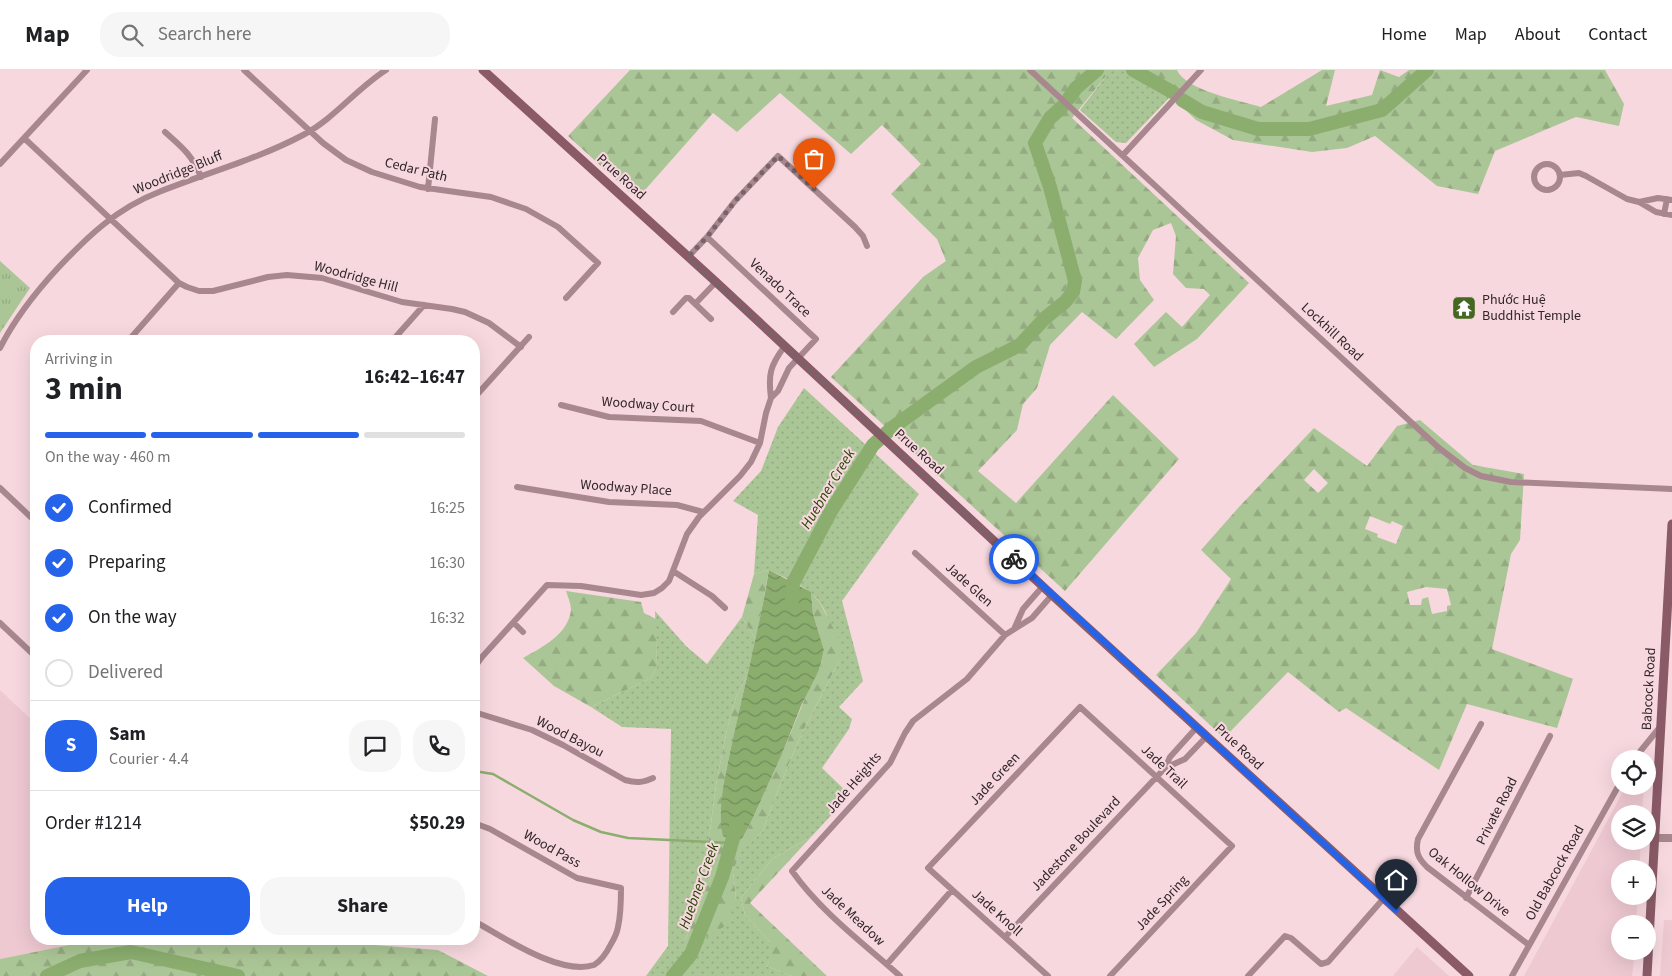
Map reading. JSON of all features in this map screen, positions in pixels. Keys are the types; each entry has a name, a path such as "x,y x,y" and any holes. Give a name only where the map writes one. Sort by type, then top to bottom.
{"main road":[{"name":"Prue Road","path":"483,70 716,282 1052,595 1469,976"},
{"name":"Babcock Road","path":"1656,805 1672,524"},
{"name":"Babcock Road","path":"1647,976 1653,850"}],"street":[{"path":"0,164 87,70"},
{"name":"Cedar Path","path":"244,70 334,152 359,167 428,189 491,197 526,208 558,227 598,263 566,298"},
{"name":"Woodridge Bluff","path":"374,78 378,70"},
{"name":"Woodridge Bluff","path":"0,348 12,326 40,288 75,249 110,219 158,192 281,146 310,131 333,115 374,78 386,70"},
{"name":"Lockhill Road","path":"1030,70 1439,448 1465,468 1481,476 1511,482 1672,489"},
{"path":"1123,155 1201,70"},
{"path":"428,189 435,119"},
{"path":"165,132 187,152 194,161 201,177"},
{"name":"Woodridge Hill","path":"24,138 179,283 187,287 199,291 213,291 268,276 308,276 338,282 402,302 452,309 478,317 500,330 521,347"},
{"path":"688,257 707,237 735,201 778,156 855,227 863,236 867,246"},
{"path":"1548,164 1557,168 1560,175 1556,185 1547,189 1540,187 1534,178 1538,168 1548,164"},
{"path":"1560,175 1579,173 1618,195 1639,202 1656,212 1672,215"},
{"path":"1639,202 1658,198 1669,199 1664,214"},
{"name":"Venado Trace","path":"707,237 816,339 797,359"},
{"path":"695,304 716,282"},
{"path":"135,335 179,283"},
{"path":"672,312 686,298 689,298 711,319"},
{"path":"397,335 424,305"},
{"path":"480,391 529,337"},
{"path":"480,659 547,585 581,586 641,595 654,593 669,581 687,534 704,512 740,476 751,462 760,443 771,398 770,372 776,357 784,347"},
{"path":"771,398 778,391 783,378 797,359"},
{"path":"770,372 783,378"},
{"name":"Woodway Court","path":"561,405 610,417 700,421 760,443"},
{"name":"Woodway Place","path":"517,487 609,502 678,504 704,512"},
{"path":"0,488 30,516"},
{"name":"Jade Glen","path":"915,553 1005,635"},
{"path":"673,571 712,596 725,608"},
{"name":"Jade Heights","path":"1015,627 1026,604 1043,586"},
{"name":"Jade Heights","path":"792,871 890,763 913,721 967,679 1005,635 1036,614 1052,595"},
{"path":"1026,604 1036,614"},
{"path":"0,623 30,651"},
{"path":"514,623 523,632"},
{"name":"Jade Trail","path":"1080,707 1232,846"},
{"name":"Jade Green","path":"928,868 1080,707"},
{"name":"Wood Bayou","path":"480,714 532,730 625,780 635,783 653,778"},
{"name":"Oak Hollow Drive","path":"1482,724 1418,839 1417,856 1427,867 1466,898 1529,945"},
{"name":"Jadestone Boulevard","path":"1005,938 1157,777 1165,768 1170,757 1197,727"},
{"path":"1641,750 1660,727"},
{"name":"Jadestone Boulevard","path":"1165,768 1178,763 1189,755 1207,736"},
{"name":"Private Road","path":"1466,898 1550,736"},
{"path":"1179,746 1189,755"},
{"name":"Old Babcock Road","path":"1512,976 1613,795"},
{"name":"Wood Pass","path":"480,825 490,829 576,878 621,888 616,933 608,949 598,962 584,968 562,966 543,960 480,924"},
{"path":"1656,838 1672,838"},
{"name":"Jade Spring","path":"1110,976 1232,846"},
{"name":"Jade Knoll","path":"928,868 1048,976"},
{"name":"Jade Meadow","path":"792,871 805,889 900,976"},
{"path":"887,964 952,890"},
{"path":"1248,976 1285,936 1291,938 1321,964 1328,962 1384,898"}],"shaded area":[{"path":"0,690 30,718 30,945 69,945 0,959"},
{"path":"1621,795 1643,795 1643,805 1616,805"},
{"path":"1611,814 1611,850 1640,850 1640,860 1611,860 1611,905 1637,905 1637,915 1611,915 1611,960 1634,960 1632,976 1524,976"},
{"path":"1664,920 1672,920 1672,976 1660,976"},
{"path":"1417,947 1449,976 1393,976"}],"green space":[{"path":"630,70 1101,70 1106,76 1072,118 1249,283 1197,339 1154,367 1134,344 1166,312 1182,327 1210,295 1204,289 1186,288 1173,274 1176,236 1171,223 1153,230 1138,258 1140,280 1154,300 1116,339 1082,312 1050,345 1037,388 1023,404 1017,430 978,471 1016,503 1113,395 1179,459 1065,591 831,377 923,277 946,261 937,239 891,194 921,164 882,125 851,154 780,93 737,132 713,113 637,199 568,136"},
{"path":"1101,70 1143,70 1171,96 1126,143 1116,142 1080,110 1106,76"},
{"path":"1143,70 1177,70 1182,77 1202,89 1261,107 1322,70 1335,70 1326,106 1372,95 1380,70 1399,77 1409,70 1605,70 1624,104 1619,126 1576,117 1495,151 1478,194 1437,186 1375,136 1347,148 1312,152 1233,140 1196,120"},
{"path":"0,261 30,288 0,333"},
{"path":"804,388 919,494 842,601 863,681 839,707 852,719 849,729 822,768 850,795 812,836 772,859 741,898 745,915 770,942 770,961 766,966 792,976 646,976 668,946 671,729 622,727 591,707 651,678 657,667 655,611 686,646 707,664 742,617 756,640 747,676 736,697 727,729 716,785 708,846 711,877 684,941 736,899 733,871 741,850 762,832 802,733 839,661 827,615 817,599 801,586 769,570 754,574 758,515 733,501 761,471 778,427"},
{"path":"1420,420 1473,465 1524,474 1520,540 1511,554 1492,649 1573,679 1557,728 1467,704 1439,770 1346,708 1339,712 1288,672 1224,738 1156,675 1196,633 1231,579 1201,550 1314,428 1367,466 1397,426","holes":["1314,469 1328,483 1318,493 1304,480","1370,516 1390,524 1392,521 1403,526 1396,544 1377,537 1378,534 1365,529","1426,587 1447,589 1451,605 1447,606 1447,611 1432,614 1428,597 1422,599 1421,605 1410,605 1407,592"]},
{"path":"769,570 756,640 742,617 754,574"},
{"path":"566,591 641,602 644,613 656,619 657,667 651,678 591,707 554,686 523,658 553,639 565,626 571,610"},
{"path":"811,592 820,603 840,641 839,661 802,733 762,832 741,851 733,871 736,899 727,925 690,946 684,941 711,877 708,846 716,785 727,729 736,697 747,676 726,771 722,809 743,837 782,754 812,681 819,670 824,650 813,614"},
{"path":"812,836 750,903 827,976 792,976 766,966 770,961 770,942 745,915 741,898 772,859"},
{"path":"69,945 374,945 438,950 488,976 0,976 0,959"}],"water":[{"path":"769,570 811,592 813,614 824,650 819,670 801,706 752,820 743,837 736,843 723,836 721,825 722,799"}],"waterway":[{"name":"Huebner Creek","path":"1069,98 1076,88 1097,70"},
{"name":"Huebner Creek","path":"1133,70 1174,93"},
{"name":"Huebner Creek","path":"1182,100 1202,112 1258,129 1309,129 1382,110 1427,70"},
{"name":"Huebner Creek","path":"792,601 793,583 831,511 873,445 892,428 976,367 1020,345 1073,292 1075,281 1050,187 1035,143 1050,118 1062,107"},
{"path":"480,772 493,774 573,820 601,832 628,838 731,843"},
{"name":"Huebner Creek","path":"673,976 691,954 722,877 737,824"},
{"name":"Huebner Creek","path":"47,976 80,961 131,952 238,976"}],"way so far":[{"path":"814,189 778,156 735,201 707,237 688,257 1014,559"}],"place":[{"name":"Phước Huệ Buddhist Temple","path":"1464,308"}],"route":[{"path":"1014,559 1396,910"}]}
